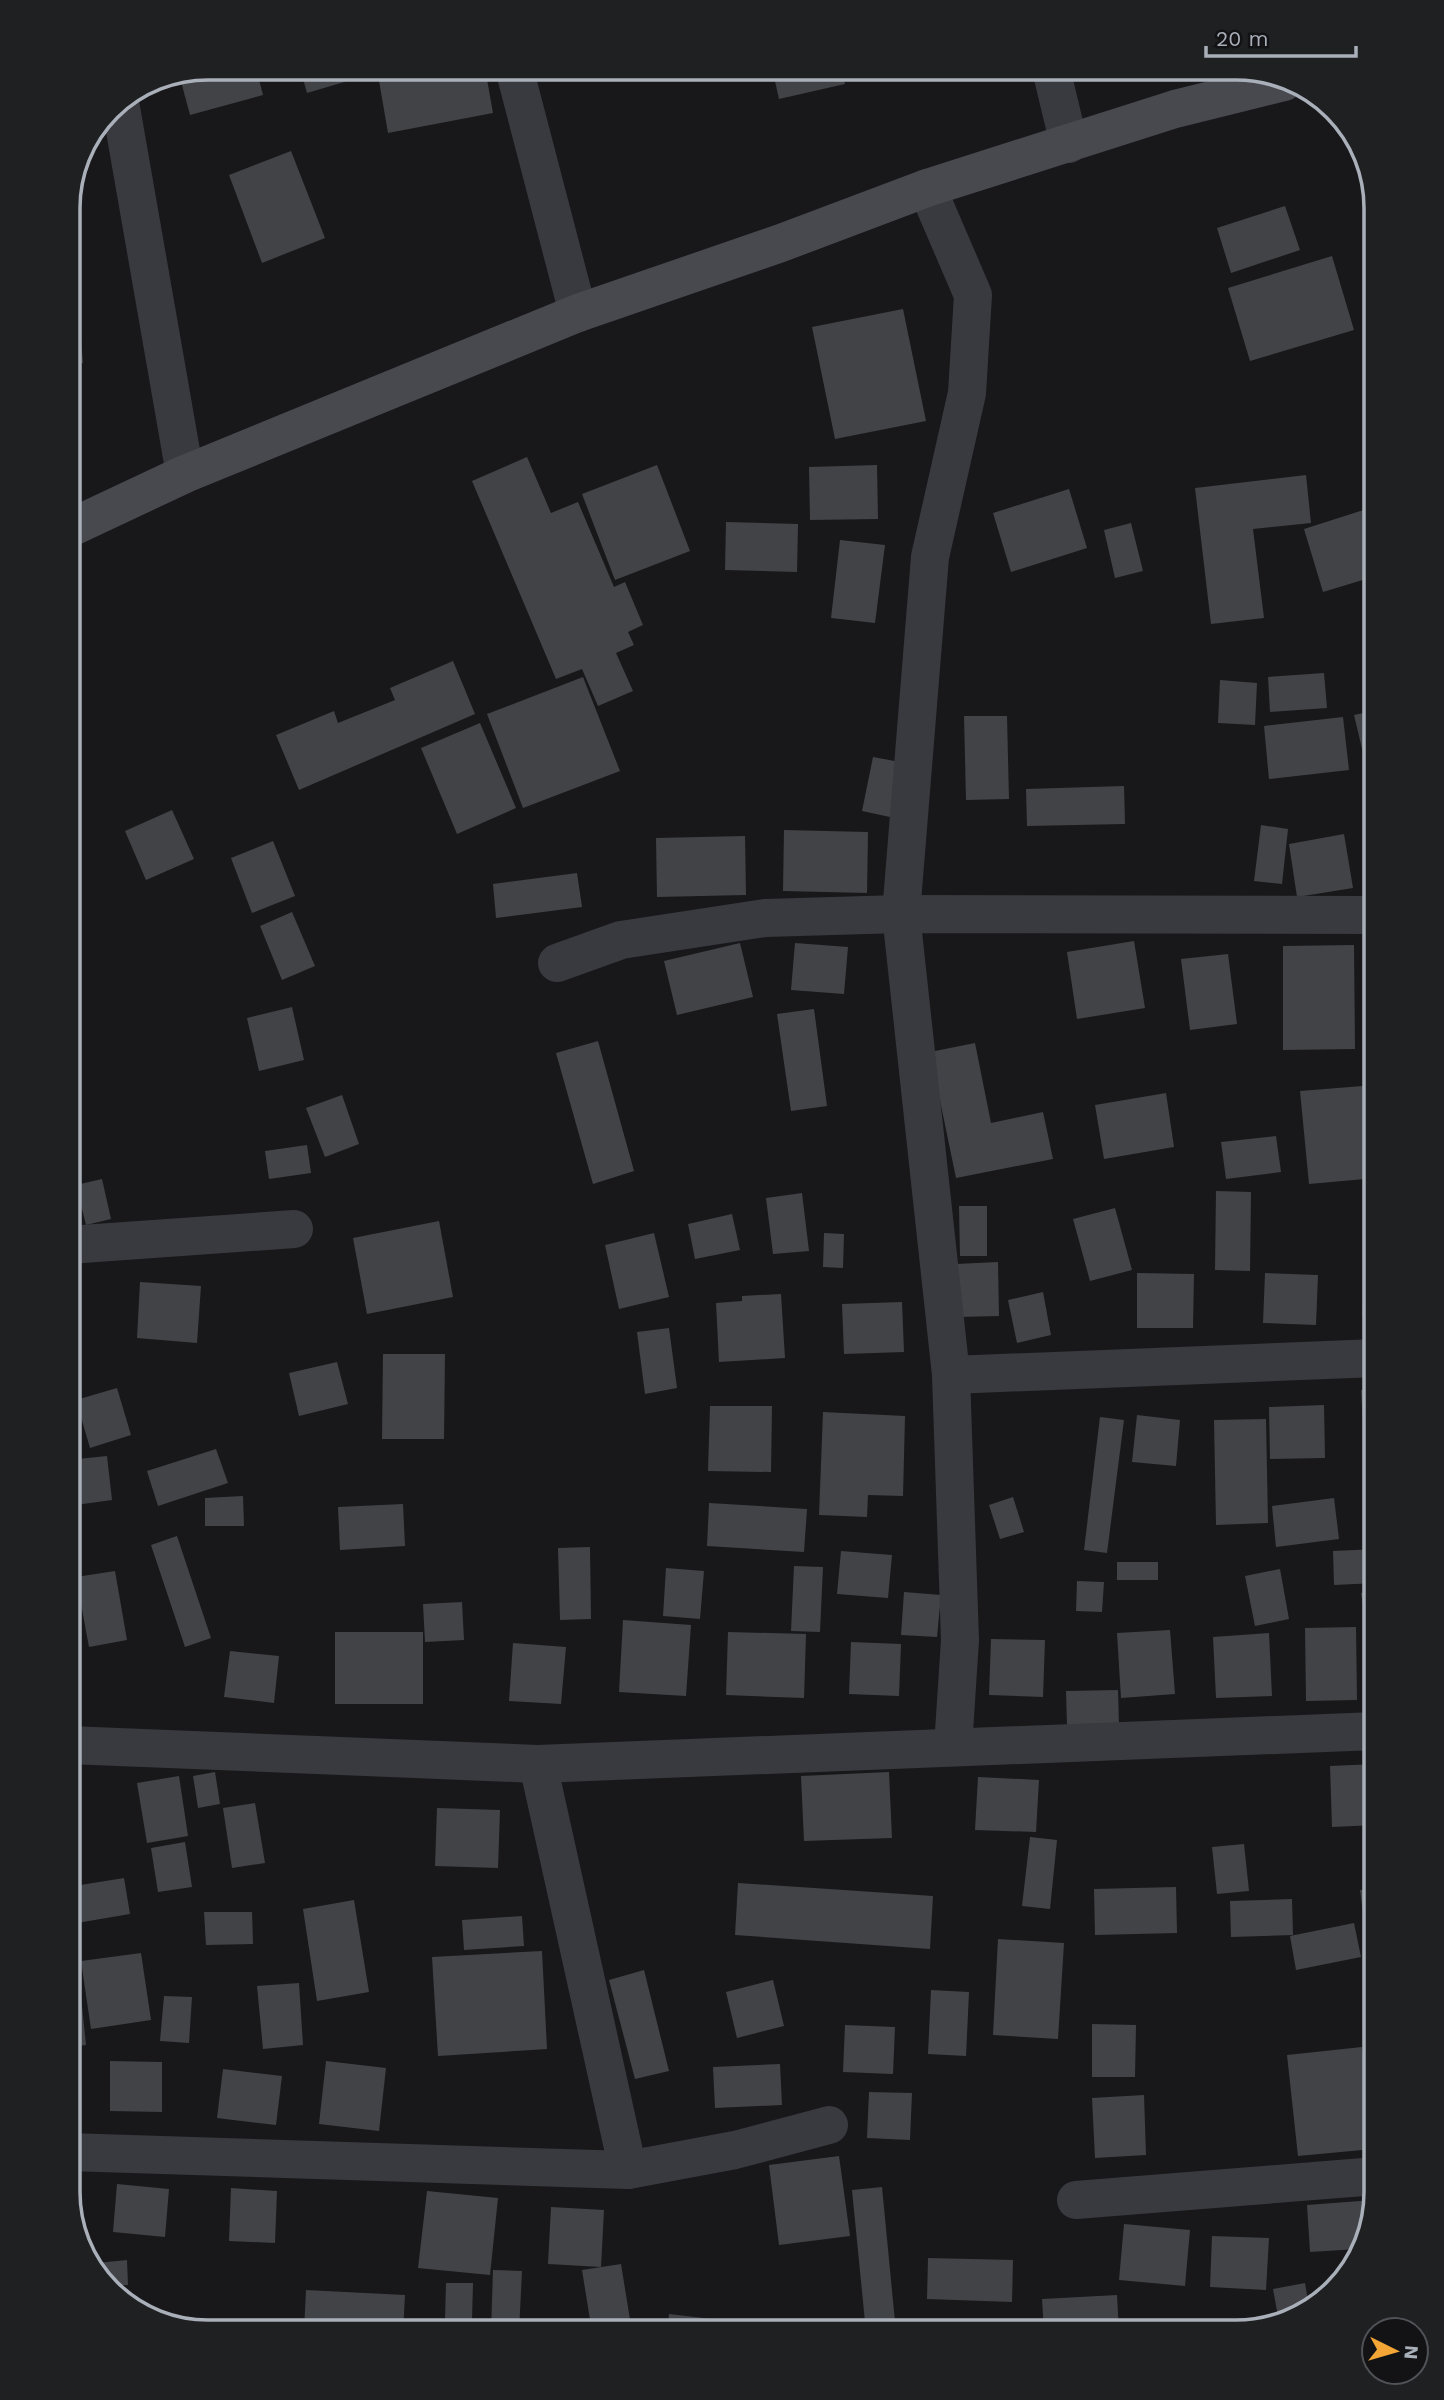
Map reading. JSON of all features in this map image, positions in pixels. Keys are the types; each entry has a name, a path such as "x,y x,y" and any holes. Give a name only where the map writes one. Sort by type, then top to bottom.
{"main road":[{"path":"81,523 185,474 578,313 781,243 927,188 1175,109 1270,85"}],"street":[{"path":"517,81 578,313"},
{"path":"1054,81 1069,144"},
{"path":"122,114 185,474"},
{"path":"927,188 973,295 967,393 930,557 901,914 951,1375 960,1640 953,1747"},
{"path":"557,963 621,940 765,918 901,914 1364,915"},
{"path":"80,1244 294,1228"},
{"path":"951,1375 1364,1358"},
{"path":"80,1745 538,1764 1364,1731"},
{"path":"538,1764 628,2170"},
{"path":"80,2152 628,2170 735,2150 829,2125"},
{"path":"1076,2200 1364,2177"}],"building":[{"path":"259,81 263,95 190,115 182,84"},
{"path":"304,81 348,81 307,93"},
{"path":"379,81 487,81 493,113 388,133"},
{"path":"775,81 844,81 845,84 779,99"},
{"path":"291,151 325,238 262,263 229,175"},
{"path":"1285,206 1300,250 1231,273 1217,228"},
{"path":"1332,256 1354,330 1250,361 1228,288"},
{"path":"903,309 926,421 835,439 812,327"},
{"path":"527,457 551,513 578,502 614,587 625,582 643,625 628,632 634,645 616,653 633,691 598,706 582,669 556,679 472,481"},
{"path":"657,465 690,551 615,580 582,494"},
{"path":"877,465 878,519 810,520 809,467"},
{"path":"1306,475 1311,523 1253,529 1264,618 1211,624 1195,488"},
{"path":"1069,489 1087,548 1011,572 993,513"},
{"path":"1364,510 1364,580 1323,592 1304,529"},
{"path":"726,522 798,524 797,572 725,570"},
{"path":"1131,523 1143,571 1115,578 1104,530"},
{"path":"840,540 885,545 875,623 831,618"},
{"path":"453,661 475,714 299,790 276,735 334,711 338,723 395,700 390,688"},
{"path":"1324,673 1327,708 1270,712 1268,677"},
{"path":"583,677 620,771 523,808 487,714"},
{"path":"1220,680 1257,683 1255,725 1218,723"},
{"path":"1364,713 1364,757 1354,715"},
{"path":"964,716 1007,716 1009,799 966,800"},
{"path":"1343,717 1349,770 1269,779 1264,726"},
{"path":"480,723 516,808 457,834 421,748"},
{"path":"873,757 900,762 890,817 862,811"},
{"path":"1124,786 1125,824 1027,826 1026,789"},
{"path":"172,810 194,859 146,880 125,831"},
{"path":"1261,825 1288,829 1282,884 1254,881"},
{"path":"784,830 868,832 867,893 783,891"},
{"path":"1344,834 1353,888 1297,897 1289,844"},
{"path":"745,836 746,895 657,897 656,838"},
{"path":"273,841 295,896 252,913 231,858"},
{"path":"577,873 582,907 496,918 493,884"},
{"path":"292,912 315,966 282,980 260,926"},
{"path":"1134,941 1145,1008 1077,1019 1067,952"},
{"path":"740,943 753,997 677,1015 664,961"},
{"path":"795,943 848,947 844,994 791,990"},
{"path":"1354,945 1355,1049 1283,1050 1283,946"},
{"path":"1228,954 1237,1024 1190,1030 1181,959"},
{"path":"292,1007 304,1060 259,1071 247,1018"},
{"path":"814,1009 827,1106 791,1111 777,1014"},
{"path":"598,1041 634,1171 593,1184 556,1053"},
{"path":"975,1043 991,1123 1043,1112 1053,1159 956,1178 930,1052"},
{"path":"1364,1086 1364,1179 1309,1184 1300,1091"},
{"path":"1166,1093 1174,1147 1104,1159 1095,1105"},
{"path":"342,1095 359,1144 325,1157 306,1108"},
{"path":"1276,1136 1281,1172 1226,1179 1221,1142"},
{"path":"307,1145 311,1173 269,1179 265,1151"},
{"path":"102,1179 111,1219 86,1225 80,1203 81,1184"},
{"path":"1216,1191 1251,1192 1250,1271 1215,1270"},
{"path":"802,1193 809,1251 773,1254 766,1198"},
{"path":"959,1206 987,1206 987,1256 960,1256"},
{"path":"1115,1208 1132,1270 1090,1281 1073,1219"},
{"path":"732,1214 740,1250 695,1259 688,1224"},
{"path":"439,1221 453,1297 367,1314 353,1238"},
{"path":"654,1233 669,1297 619,1309 605,1245"},
{"path":"824,1233 844,1234 843,1268 823,1267"},
{"path":"998,1262 999,1316 958,1317 956,1264"},
{"path":"1137,1273 1194,1274 1193,1328 1137,1328"},
{"path":"1265,1273 1318,1275 1316,1325 1263,1323"},
{"path":"140,1282 201,1286 197,1343 137,1338"},
{"path":"1043,1292 1051,1335 1017,1343 1008,1300"},
{"path":"781,1294 785,1358 719,1362 716,1303 742,1301 742,1296"},
{"path":"902,1302 904,1352 844,1354 842,1304"},
{"path":"669,1328 677,1388 645,1394 637,1332"},
{"path":"383,1354 445,1354 444,1439 382,1439"},
{"path":"337,1362 348,1404 299,1416 289,1373"},
{"path":"117,1388 131,1435 90,1448 80,1415 80,1399"},
{"path":"1361,1390 1364,1390 1364,1441"},
{"path":"1324,1405 1325,1458 1270,1459 1269,1407"},
{"path":"710,1406 772,1406 771,1472 708,1471"},
{"path":"823,1412 905,1416 903,1496 868,1495 867,1517 819,1515"},
{"path":"1137,1415 1180,1420 1176,1466 1132,1462"},
{"path":"1100,1417 1124,1420 1107,1553 1084,1550"},
{"path":"1266,1419 1268,1523 1216,1525 1214,1420"},
{"path":"216,1449 228,1483 158,1506 147,1471"},
{"path":"107,1456 112,1500 80,1504 80,1459"},
{"path":"243,1496 244,1526 205,1526 205,1498"},
{"path":"1013,1497 1024,1532 1000,1539 989,1505"},
{"path":"1334,1498 1339,1539 1276,1547 1272,1506"},
{"path":"709,1503 807,1509 804,1552 707,1546"},
{"path":"403,1504 405,1546 340,1550 338,1507"},
{"path":"177,1536 211,1638 185,1647 151,1545"},
{"path":"590,1547 591,1619 560,1620 558,1548"},
{"path":"1364,1550 1364,1584 1334,1585 1333,1551"},
{"path":"841,1551 892,1555 888,1598 837,1594"},
{"path":"1117,1562 1158,1562 1158,1580 1117,1580"},
{"path":"794,1566 823,1567 820,1632 791,1631"},
{"path":"666,1568 704,1571 700,1619 663,1616"},
{"path":"1280,1569 1289,1619 1255,1626 1245,1576"},
{"path":"115,1571 127,1640 89,1647 80,1600 80,1576"},
{"path":"1077,1581 1104,1582 1102,1612 1076,1611"},
{"path":"904,1592 941,1595 937,1637 901,1635"},
{"path":"462,1602 464,1640 425,1642 423,1604"},
{"path":"623,1620 691,1625 686,1696 619,1692"},
{"path":"1356,1627 1357,1700 1306,1701 1305,1628"},
{"path":"1170,1630 1175,1694 1121,1698 1117,1633"},
{"path":"335,1632 423,1632 423,1704 335,1704"},
{"path":"728,1632 806,1634 804,1698 726,1695"},
{"path":"1269,1633 1272,1696 1216,1698 1213,1637"},
{"path":"991,1639 1045,1640 1043,1697 989,1695"},
{"path":"851,1642 901,1644 899,1696 849,1694"},
{"path":"513,1643 566,1647 561,1704 509,1701"},
{"path":"230,1651 279,1656 274,1703 224,1697"},
{"path":"1118,1690 1119,1725 1067,1726 1066,1691"},
{"path":"1364,1765 1364,1826 1332,1827 1330,1766"},
{"path":"215,1772 220,1804 198,1808 193,1776"},
{"path":"889,1772 892,1838 804,1841 801,1776"},
{"path":"179,1776 188,1836 147,1843 137,1783"},
{"path":"978,1777 1039,1780 1036,1832 975,1830"},
{"path":"255,1803 265,1863 232,1868 223,1808"},
{"path":"437,1808 500,1810 498,1868 435,1866"},
{"path":"1030,1837 1057,1840 1050,1909 1022,1906"},
{"path":"185,1842 192,1887 158,1892 151,1848"},
{"path":"1244,1844 1249,1891 1217,1894 1212,1847"},
{"path":"124,1878 130,1914 80,1922 80,1885"},
{"path":"738,1883 933,1896 930,1949 735,1935"},
{"path":"1176,1887 1177,1933 1095,1935 1094,1889"},
{"path":"1360,1890 1364,1890 1364,1922"},
{"path":"1292,1899 1293,1935 1231,1937 1230,1901"},
{"path":"354,1900 369,1992 317,2001 303,1909"},
{"path":"204,1912 252,1912 253,1944 206,1945"},
{"path":"522,1916 524,1946 464,1950 462,1920"},
{"path":"1354,1923 1361,1957 1296,1970 1290,1936"},
{"path":"998,1939 1064,1943 1058,2039 993,2035"},
{"path":"542,1951 547,2049 438,2056 432,1957"},
{"path":"141,1953 151,2020 91,2029 81,1961"},
{"path":"644,1970 669,2071 635,2079 609,1980"},
{"path":"773,1980 784,2026 737,2038 726,1992"},
{"path":"299,1983 303,2045 263,2049 257,1986"},
{"path":"931,1990 969,1992 966,2056 928,2054"},
{"path":"80,1996 86,2045 80,2046"},
{"path":"164,1996 192,1997 189,2043 160,2041"},
{"path":"1092,2024 1136,2025 1135,2077 1092,2077"},
{"path":"845,2025 895,2027 893,2074 843,2072"},
{"path":"1362,2047 1364,2150 1298,2156 1287,2055"},
{"path":"110,2061 162,2062 162,2112 110,2111"},
{"path":"326,2061 386,2068 379,2131 319,2124"},
{"path":"780,2064 782,2105 715,2108 713,2067"},
{"path":"223,2069 282,2076 276,2125 217,2118"},
{"path":"869,2092 912,2093 910,2140 867,2138"},
{"path":"1144,2095 1146,2155 1095,2158 1092,2098"},
{"path":"839,2156 850,2236 779,2245 769,2165"},
{"path":"117,2184 169,2189 165,2237 113,2232"},
{"path":"882,2187 895,2320 865,2320 852,2190"},
{"path":"231,2188 277,2191 275,2243 229,2241"},
{"path":"427,2191 498,2198 490,2275 418,2268"},
{"path":"1363,2201 1357,2232 1349,2250 1310,2252 1307,2205"},
{"path":"551,2207 604,2210 601,2267 548,2264"},
{"path":"1124,2224 1190,2230 1185,2286 1119,2280"},
{"path":"1212,2236 1269,2238 1266,2290 1210,2287"},
{"path":"928,2258 1013,2260 1012,2302 927,2299"},
{"path":"127,2260 128,2285 121,2285 102,2262"},
{"path":"621,2264 630,2319 590,2319 582,2270"},
{"path":"493,2270 522,2271 520,2319 491,2319"},
{"path":"446,2283 473,2283 472,2319 445,2319"},
{"path":"1305,2283 1307,2297 1277,2312 1273,2289"},
{"path":"306,2290 405,2295 404,2319 305,2319"},
{"path":"1117,2295 1118,2320 1043,2320 1042,2299"},
{"path":"669,2314 712,2319 712,2319 668,2319"}]}
